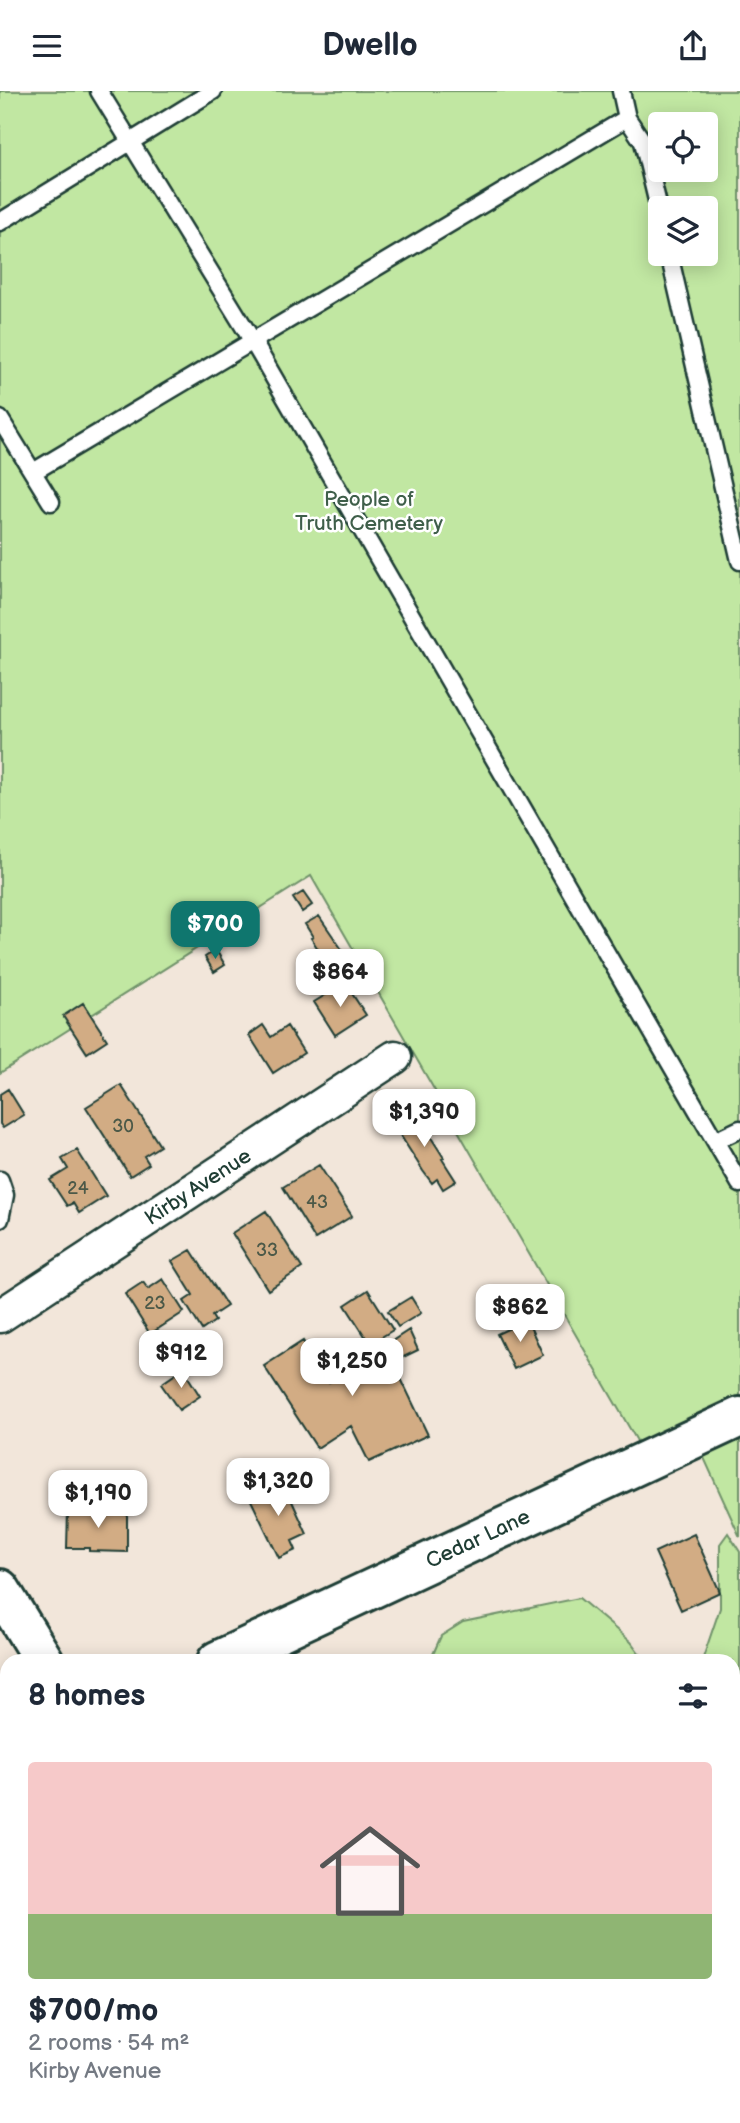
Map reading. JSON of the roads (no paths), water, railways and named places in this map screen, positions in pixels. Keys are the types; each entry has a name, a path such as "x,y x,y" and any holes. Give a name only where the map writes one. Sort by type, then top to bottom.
{"street":[{"name":"Kirby Avenue","path":"0,1316 395,1057"},
{"name":"Cedar Lane","path":"255,1653 740,1417"},
{"path":"0,1589 40,1654"}],"lane":[{"path":"99,91 252,340 740,1184"},
{"path":"0,222 213,91"},
{"path":"621,91 627,118 643,142 656,196"},
{"path":"33,472 627,118"},
{"path":"672,266 740,561"},
{"path":"0,419 51,502"},
{"path":"716,1142 740,1129"},
{"path":"0,1180 5,1195 0,1219"}],"park label":[{"name":"People of Truth Cemetery","path":"369,511"}]}
